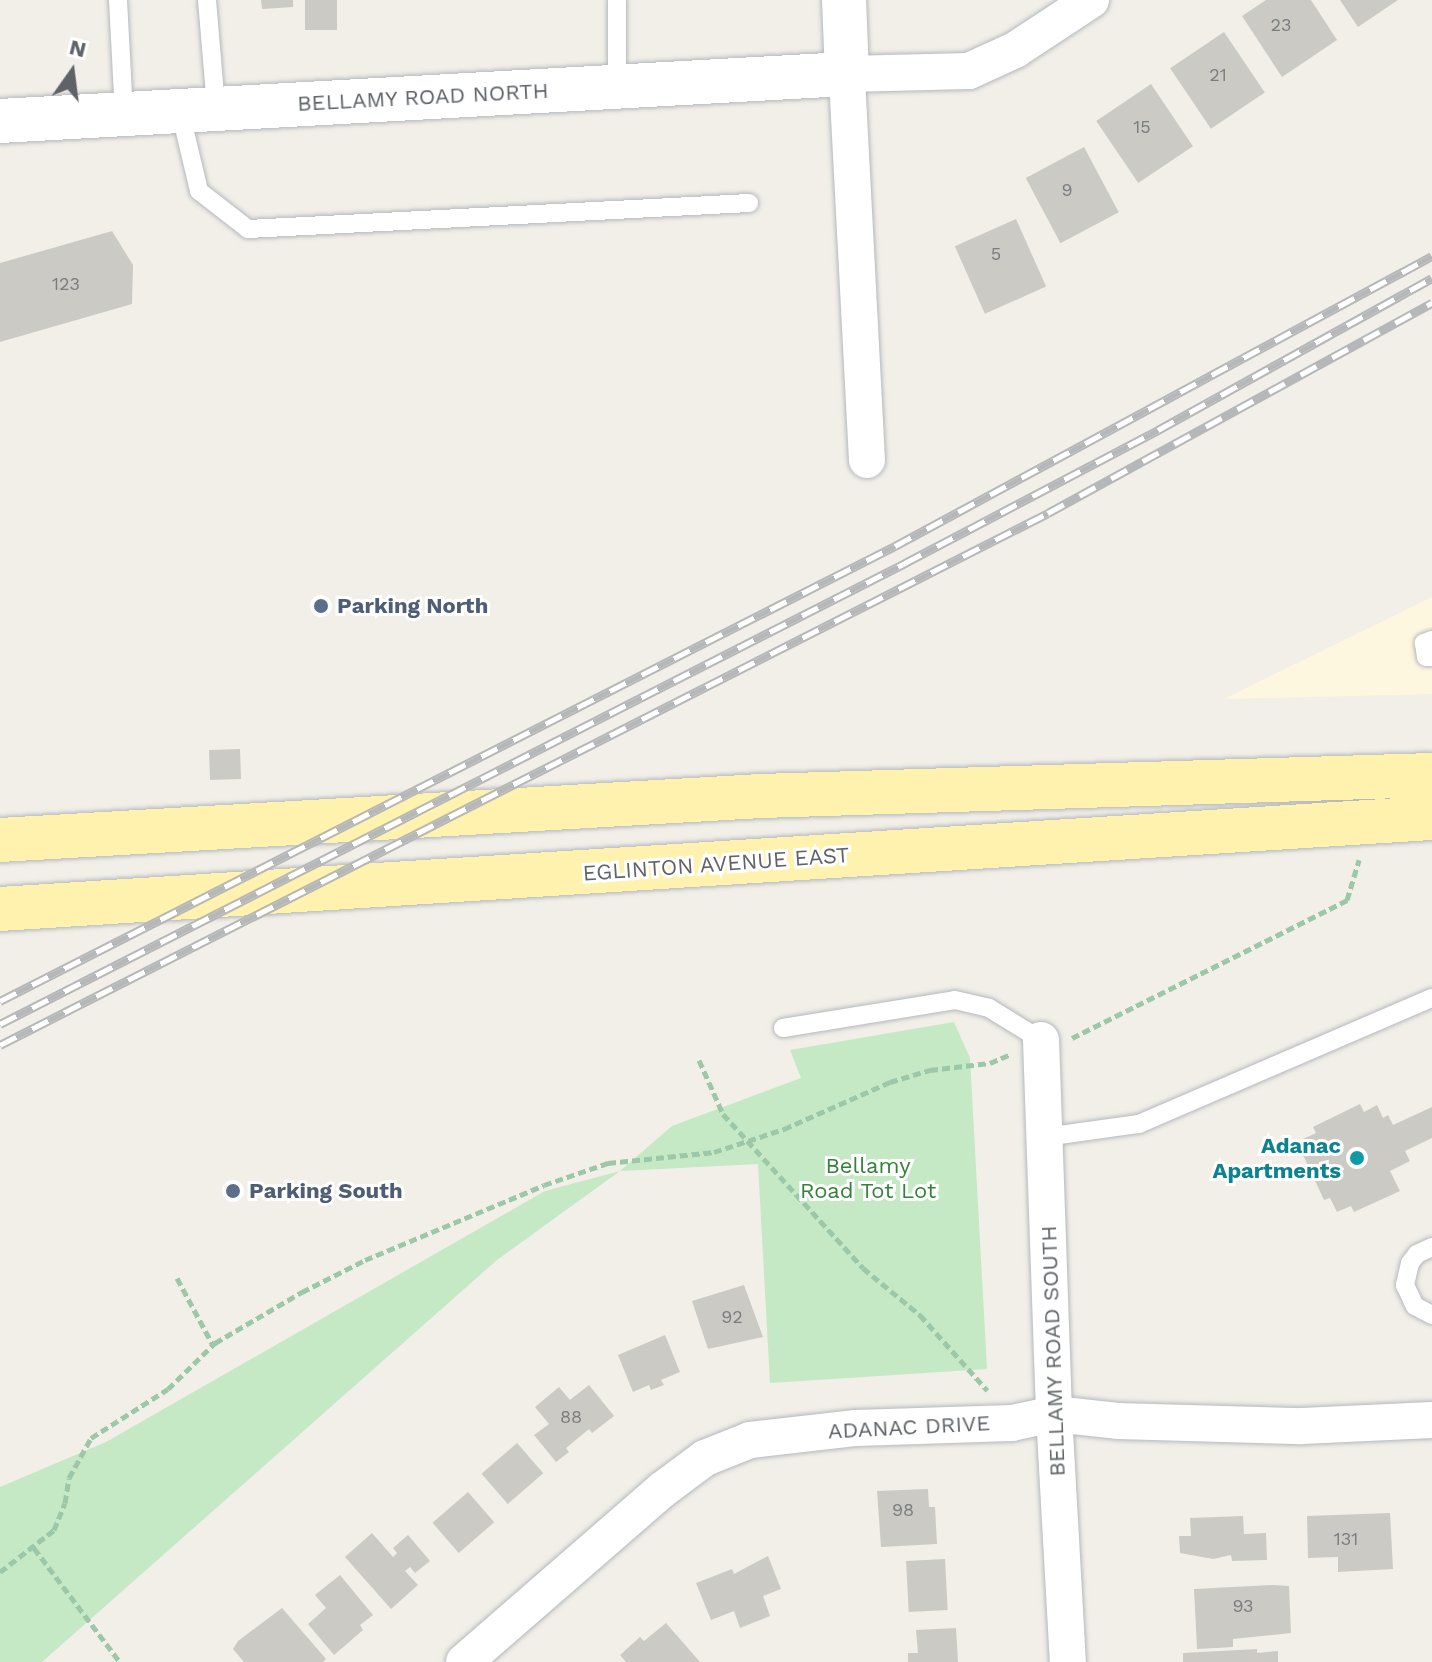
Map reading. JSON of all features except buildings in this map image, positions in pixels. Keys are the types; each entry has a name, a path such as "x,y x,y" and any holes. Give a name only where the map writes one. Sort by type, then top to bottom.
{"main road":[{"path":"0,840 761,796 1432,775"},
{"name":"EGLINTON AVENUE EAST","path":"0,909 1432,818"}],"street":[{"path":"844,0 867,460"},
{"path":"847,74 969,71 1015,50 1091,0"},
{"name":"BELLAMY ROAD NORTH","path":"0,121 847,74"},
{"name":"BELLAMY ROAD SOUTH","path":"1041,1040 1054,1414 1068,1662"},
{"name":"ADANAC DRIVE","path":"464,1662 662,1490 705,1458 750,1440 802,1433 1012,1423 1054,1414 1118,1421 1302,1426 1432,1420"}],"lane":[{"path":"118,0 124,114"},
{"path":"207,0 198,109 199,191 248,229 749,203"},
{"path":"617,0 617,87"},
{"path":"1432,640 1424,643 1426,657 1432,657"},
{"path":"1045,1137 1139,1124 1432,998"},
{"path":"783,1028 955,1000 989,1008 1041,1040"},
{"path":"1432,1247 1417,1254 1410,1263 1405,1285 1415,1306 1432,1315"}],"path":[{"path":"0,1572 54,1530 65,1503 69,1478 91,1438 168,1389 213,1345 302,1292 365,1260 486,1213 544,1185 608,1163 714,1152 751,1141 890,1082 930,1070 990,1063 1041,1040 1072,1038 1347,900 1371,820"},
{"path":"699,1060 723,1114 751,1141 863,1268 920,1315 995,1398 1012,1423"},
{"path":"177,1278 213,1345"},
{"path":"34,1548 120,1662"}],"shaded area":[{"path":"1432,597 1432,694 1224,699"}],"green space":[{"name":"Bellamy Road Tot Lot","path":"954,1022 970,1058 987,1369 770,1383 758,1164 620,1171 672,1126 801,1078 790,1050"},
{"path":"620,1171 497,1260 42,1662 0,1662 0,1487 106,1442 545,1191"}],"railway":[{"path":"0,1001 895,546 1432,256"},
{"path":"0,1024 905,563 1158,430 1432,278"},
{"path":"0,1045 1048,513 1432,303"}],"place":[{"name":"Parking North","path":"321,606"},
{"name":"Adanac Apartments","path":"1357,1158"},
{"name":"Parking South","path":"233,1191"}]}
